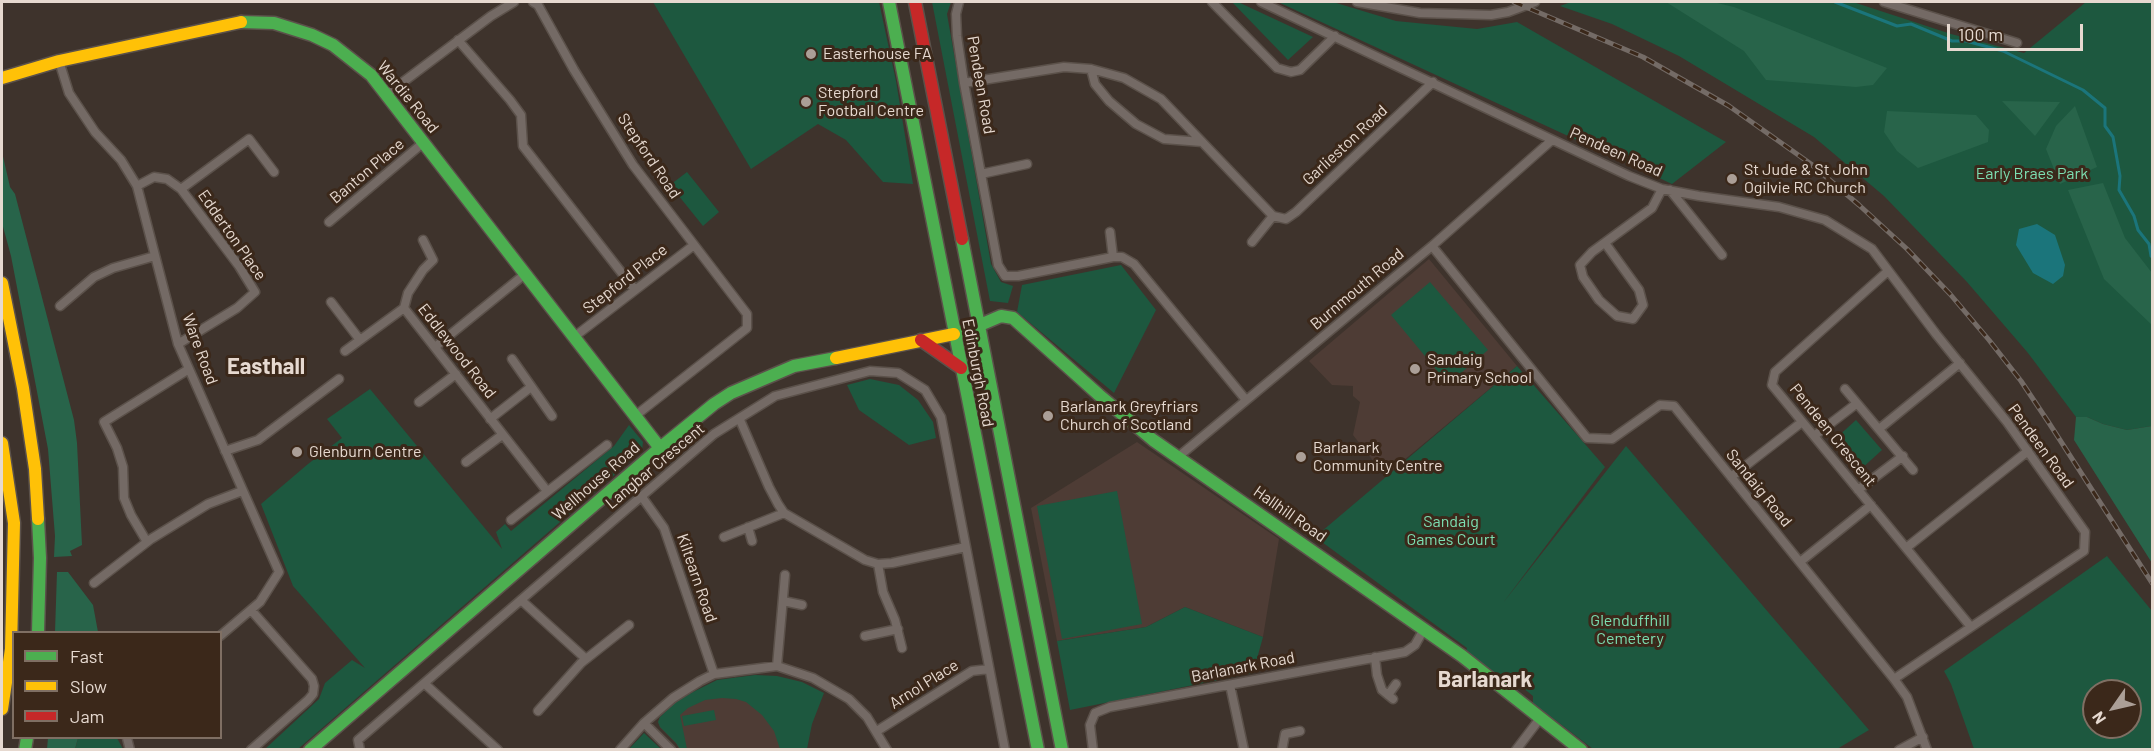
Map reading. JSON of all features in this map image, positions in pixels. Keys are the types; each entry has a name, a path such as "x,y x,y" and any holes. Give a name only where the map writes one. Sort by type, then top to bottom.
{"main road":[{"name":"Edinburgh Road","path":"889,2 960,368 1038,750"},
{"name":"Edinburgh Road","path":"915,2 1062,750"},
{"name":"Wardie Road","path":"2,78 59,61 217,26 255,21 274,23 312,35 333,45 371,75 387,94 660,448"},
{"path":"926,192 952,187"},
{"path":"2,283 23,388 35,469 40,558 38,631"},
{"name":"Hallhill Road","path":"980,325 1001,316 1013,318 1099,395 1154,440 1424,629 1581,750"},
{"name":"Wellhouse Road","path":"310,750 660,448 731,393 794,366 954,334 980,325"},
{"path":"921,340 960,368"},
{"path":"2,443 14,523 11,649 2,709"}],"street":[{"path":"387,94 514,2"},
{"name":"Stepford Road","path":"533,2 538,5 574,70 633,165 747,314 749,320 747,328 635,416"},
{"name":"Pendeen Road","path":"959,2 956,14 957,36 998,265 1005,276 1018,276 1113,257"},
{"path":"1212,2 1277,68 1291,72 1300,70 1335,36"},
{"name":"Pendeen Road","path":"1261,2 1552,140 1666,189 1779,207 1825,220 1872,249 2007,422 2085,532 2084,551 1971,627"},
{"path":"1357,2 1420,14 1491,15 1508,12 1535,2"},
{"path":"1884,2 2017,43"},
{"path":"459,40 521,115 523,146 635,290"},
{"name":"Ware Road","path":"59,61 69,93 95,132 121,160 137,186 178,344 279,572 269,590 222,634"},
{"path":"964,83 1064,67 1091,69 1124,78 1161,99 1273,216 1252,242"},
{"path":"1091,69 1095,84 1109,101 1136,124 1164,139 1202,142"},
{"name":"Garlieston Road","path":"1273,216 1286,219 1296,212 1433,82"},
{"path":"181,189 249,139 274,172"},
{"name":"Burnmouth Road","path":"1178,457 1431,246 1552,140"},
{"name":"Banton Place","path":"328,222 424,142"},
{"path":"981,174 1027,164"},
{"name":"Edderton Place","path":"137,186 154,177 167,179 181,189 239,266 255,292 237,308 178,344"},
{"path":"1605,243 1639,290 1643,305 1633,319 1617,316 1599,300 1583,277 1580,265 1592,252 1652,208 1666,189 1722,255"},
{"path":"1110,232 1113,257 1122,257 1134,264 1246,400"},
{"name":"Eddlewood Road","path":"423,240 433,260 423,270 408,294 404,308 547,491"},
{"name":"Stepford Place","path":"574,337 694,245"},
{"name":"Sandaig Road","path":"1431,246 1587,438 1612,439 1660,405 1674,406 1894,679 1907,697 1928,750"},
{"path":"60,306 94,277 112,268 155,256"},
{"name":"Pendeen Crescent","path":"1888,271 1775,372 1772,385 1971,627"},
{"path":"435,347 525,274"},
{"path":"331,303 360,340"},
{"path":"345,351 404,308"},
{"path":"512,359 552,416"},
{"path":"1879,429 1960,363"},
{"path":"147,542 124,498 123,467 117,448 104,422 189,369"},
{"name":"Langbar Crescent","path":"360,750 358,740 714,434 740,420 775,396 870,371 898,373 926,390 941,417 1005,750"},
{"path":"419,402 456,374"},
{"path":"225,451 258,440 339,379"},
{"name":"Eddlewood Road","path":"490,419 531,387"},
{"path":"1845,389 1913,470"},
{"path":"1814,436 1856,404"},
{"path":"740,420 773,496 784,513 865,560 878,564 892,563 966,548"},
{"path":"1731,477 1802,422"},
{"path":"466,462 502,435"},
{"path":"511,520 607,445"},
{"path":"1906,548 2028,451"},
{"path":"1858,490 1903,456"},
{"path":"94,583 147,542 208,504 242,491"},
{"name":"Kiltearn Road","path":"642,497 664,528 714,674"},
{"path":"1800,562 1871,505"},
{"path":"724,537 784,513"},
{"path":"748,527 752,541"},
{"path":"878,564 883,592 898,629 902,648"},
{"path":"777,666 785,575"},
{"path":"520,600 586,659"},
{"path":"783,601 802,604"},
{"path":"250,610 312,680 314,686 313,694 308,700 251,750"},
{"path":"538,711 586,659 629,625"},
{"path":"1894,679 1971,627"},
{"path":"865,636 898,629"},
{"name":"Barlanark Road","path":"1093,750 1090,724 1095,712 1110,707 1405,652 1415,645 1424,629"},
{"path":"1375,657 1382,690 1391,697 1396,684"},
{"path":"620,750 644,723 673,698 714,674 777,666 813,678 849,699 867,717 887,750"},
{"name":"Arnol Place","path":"877,731 972,671 989,669"},
{"path":"425,684 498,750"},
{"path":"1230,685 1244,750"},
{"path":"1516,750 1541,717"},
{"path":"644,723 671,750"},
{"path":"1282,750 1285,734 1300,731"},
{"path":"1899,750 1923,737"}],"shaded area":[{"name":"Sandaig Primary School","path":"1429,259 1517,366 1385,476 1353,435 1360,402 1353,396 1353,386 1332,385 1309,361"},
{"path":"1137,442 1279,539 1263,637 1185,607 1146,627 1057,641 1031,508"},
{"path":"736,677 807,749 680,750 660,727 658,722 660,717 675,703 693,692"}],"green space":[{"name":"Stepford Football Centre","path":"653,2 879,2 896,81 913,184 883,182 846,140 818,124 751,169"},
{"path":"932,2 951,2 947,14 991,264 1001,282 1013,286 1008,303 990,301"},
{"path":"1232,2 1238,2 1313,37 1288,60"},
{"path":"1278,2 1333,2 1396,21 1477,29 1517,22 1726,142 1672,184"},
{"name":"Early Braes Park","path":"1571,2 1853,2 1951,34 2024,53 2086,2 2152,2 2152,426 2127,430 2087,417 2076,417 2028,353 1967,282 1884,196 1814,137 1679,56 1612,24 1560,6"},
{"path":"1666,2 1713,2 1734,7 1887,68 1873,85 1856,87 1766,80 1744,51"},
{"path":"2002,101 2060,102 2035,136"},
{"path":"2075,106 2097,167 2060,184 2046,149 2056,126"},
{"path":"1887,111 1976,115 1989,130 1988,142 1918,168 1897,151 1884,132"},
{"path":"2,152 74,420 82,545 70,551 72,556 54,557 55,536 48,449 11,256 2,223"},
{"path":"687,172 719,212 703,226 670,185"},
{"path":"2103,183 2125,238 2152,273 2152,325 2104,279 2068,190"},
{"path":"1121,265 1156,310 1114,393 1017,312 1022,285"},
{"path":"1430,282 1488,350 1448,384 1391,315"},
{"name":"Glenduffhill Cemetery","path":"1517,366 1605,467 1503,603 1626,446 1869,730 1837,749 1593,749 1533,703 1533,696 1507,675 1500,678 1466,651 1467,648 1315,537"},
{"path":"870,379 899,385 918,400 933,422 936,438 909,445 859,410 847,385"},
{"path":"370,389 502,549 496,532 505,524 511,531 614,446 629,425 643,442 642,451 298,749 265,749 319,699 325,683 352,660 365,668 293,586 261,504 342,438 327,419"},
{"path":"2076,417 2087,417 2127,430 2152,426 2152,563 2074,440"},
{"path":"1856,420 1882,450 1860,470 1834,440"},
{"path":"1117,491 1142,624 1062,639 1037,506"},
{"path":"2107,556 2152,611 2152,749 1974,749 1951,684 1944,671"},
{"path":"57,572 68,572 93,605 98,631 55,631"},
{"path":"1185,607 1263,637 1253,673 1070,710 1057,641 1146,627"},
{"path":"755,675 777,676 802,682 824,693 812,724 807,749 780,749 774,731 762,715 746,702 736,699 705,700 688,708 680,715 687,749 680,749 660,727 658,722 660,717 675,703 693,692 717,680"},
{"path":"714,710 716,720 684,726 682,716"},
{"path":"644,733 661,749 629,749"},
{"path":"48,739 78,739 75,749 47,749"},
{"path":"78,739 118,739 123,749 75,750"}],"water":[{"path":"2037,224 2055,235 2065,265 2063,276 2053,284 2033,273 2016,245 2019,229"}],"waterway":[{"path":"1835,2 1897,26 1911,24 1952,41 1966,41 2003,51 2083,90 2105,108 2105,126 2113,137 2120,176 2119,190 2134,216 2138,230 2149,244 2152,257"}],"railway":[{"path":"1514,2 1643,57 1729,106 1811,164 1859,205 1907,249 1950,294 2021,381 2152,583"}],"traffic: fast":[{"path":"889,2 1038,750"},
{"path":"241,22 274,23 312,35 333,45 371,75 660,448"},
{"path":"962,239 1062,750"},
{"path":"980,325 1001,316 1013,318 1153,440 1462,656 1581,750"},
{"path":"954,334 980,325"},
{"path":"310,750 714,404 731,393 794,366 836,358"},
{"path":"38,519 40,558 38,631"},
{"path":"25,750 27,739"}],"traffic: slow":[{"path":"2,78 59,61 241,22"},
{"path":"2,283 23,388 35,469 38,519"},
{"path":"836,358 954,334"},
{"path":"2,443 14,523 11,649 2,709"}],"traffic: jam":[{"path":"915,2 962,239"},
{"path":"921,340 961,368"}],"place":[{"name":"Easterhouse FA","path":"811,54"},
{"name":"Stepford Football Centre","path":"806,102"},
{"name":"St Jude & St John Ogilvie RC Church","path":"1732,179"},
{"name":"Sandaig Primary School","path":"1415,369"},
{"name":"Barlanark Greyfriars Church of Scotland","path":"1048,416"},
{"name":"Glenburn Centre","path":"297,452"},
{"name":"Barlanark Community Centre","path":"1301,457"}],"district":[{"name":"Easthall","path":"266,367"},
{"name":"Barlanark","path":"1485,680"}],"park label":[{"name":"Sandaig Games Court","path":"1451,531"}]}
